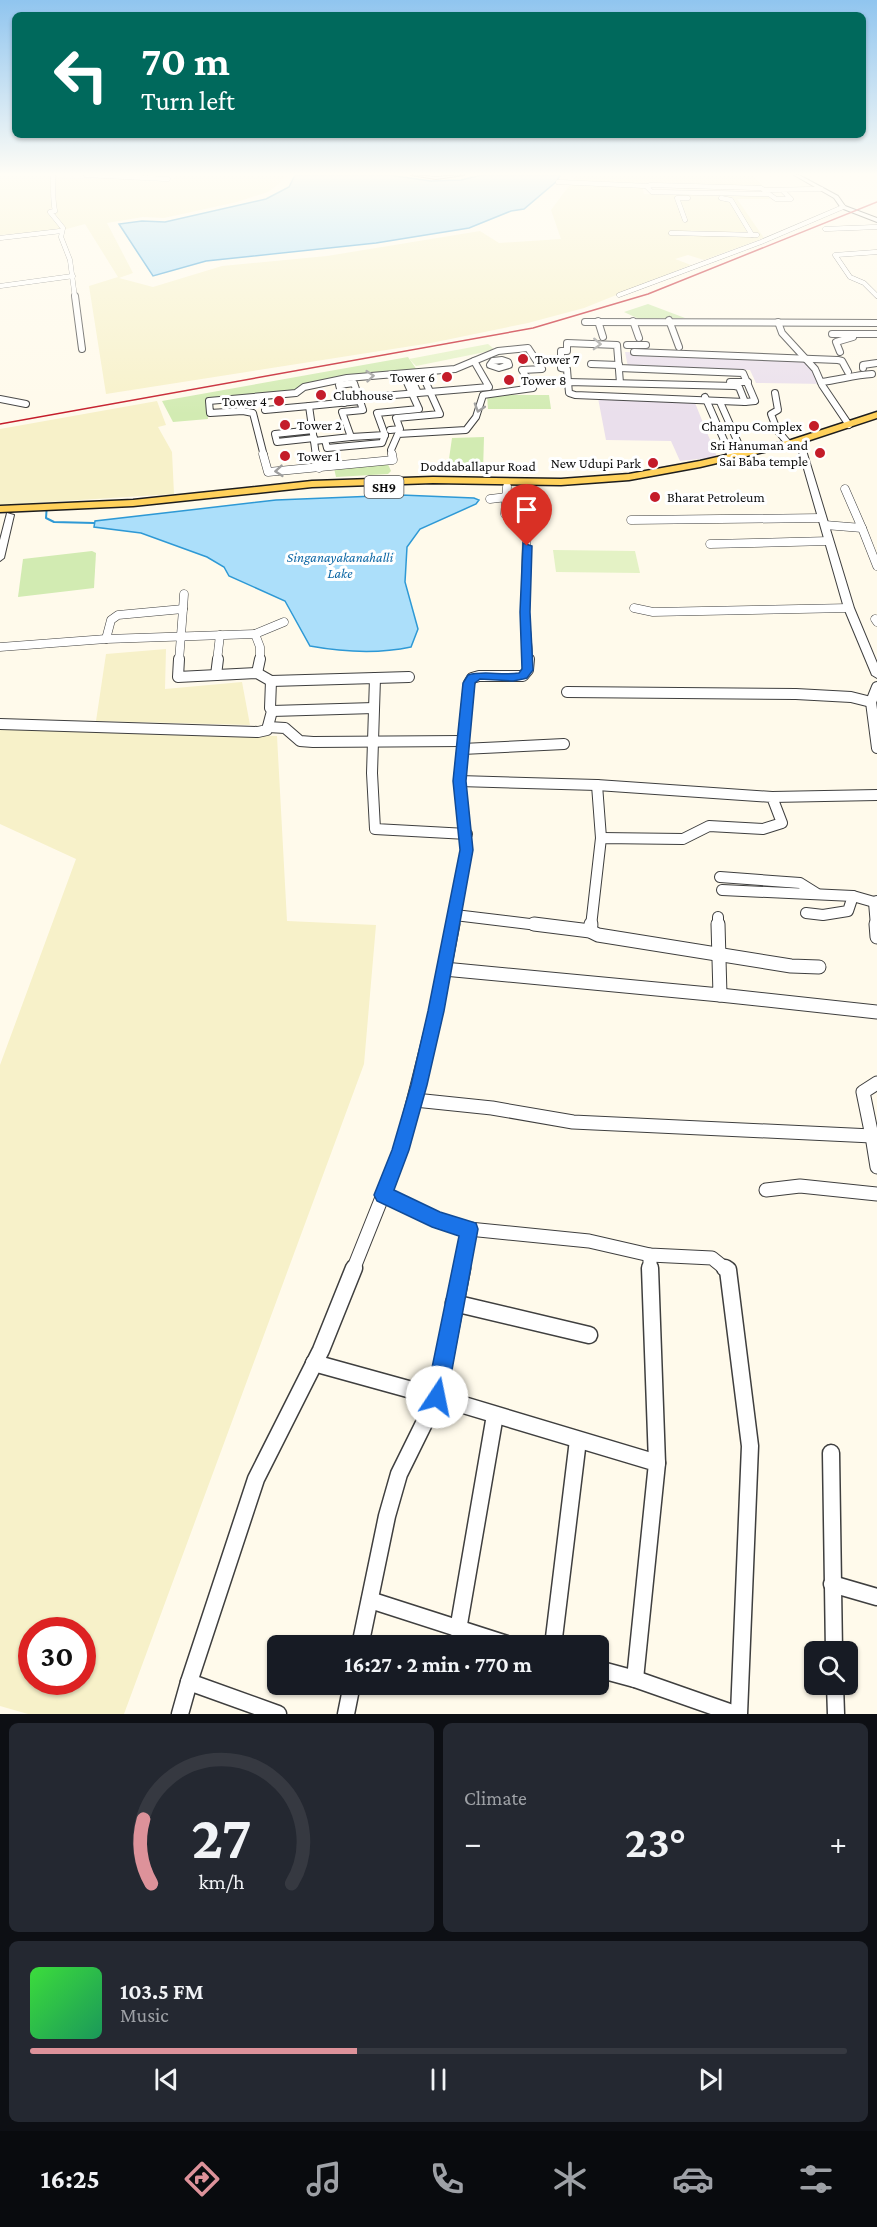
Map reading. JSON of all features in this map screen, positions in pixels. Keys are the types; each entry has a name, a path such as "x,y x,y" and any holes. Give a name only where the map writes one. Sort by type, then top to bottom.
{"main road":[{"name":"Doddaballapur Road","path":"4,513 56,510 326,483 433,480 597,480 653,473 794,444 877,415"},
{"name":"Doddaballapur Road","path":"56,510 159,506 276,492 428,486 507,492 635,482 713,467 877,424"}],"street":[{"path":"69,255 82,349"},
{"path":"619,295 726,255"},
{"path":"835,255 850,277 864,283 877,296"},
{"path":"0,286 73,276"},
{"path":"598,321 603,337"},
{"path":"633,321 639,338"},
{"path":"669,321 679,347"},
{"path":"585,322 877,322"},
{"path":"778,322 782,333 807,359 849,425"},
{"path":"828,322 840,352"},
{"path":"832,334 877,334"},
{"path":"836,342 853,339 853,334"},
{"path":"591,364 619,367 739,372 745,374 755,401 720,402 575,395 569,393 567,369 561,368 561,351 567,351 567,343 617,345 619,367 620,381"},
{"path":"627,345 799,352"},
{"path":"528,348 542,369 522,370 533,388 531,390 483,395 476,417 466,430 398,434 391,450 393,460 268,472 253,413 243,411 210,413 209,401 296,393 304,387 347,378 455,369 477,360 498,351 528,348"},
{"path":"634,352 841,360 848,372"},
{"path":"762,357 766,368"},
{"path":"477,360 486,369"},
{"path":"477,360 489,387"},
{"path":"863,368 863,365 877,363"},
{"path":"489,387 491,386 489,371 496,368"},
{"path":"821,382 845,379 851,375 872,374"},
{"path":"313,430 275,435 277,442 325,440 384,433 400,429 396,418 440,414 423,376"},
{"path":"568,380 748,382"},
{"path":"620,381 739,387 745,402"},
{"path":"344,403 339,385 354,383 363,410 342,412 351,437"},
{"path":"702,385 706,401 732,457"},
{"path":"265,410 344,403 359,397 414,390 489,387"},
{"path":"325,440 327,448 382,443 384,433 377,413 419,408 414,390"},
{"path":"775,393 778,410 771,414 777,430 794,444 823,522 849,608 877,676"},
{"path":"0,399 26,404"},
{"path":"720,402 743,454"},
{"path":"309,406 313,440 326,483"},
{"path":"309,469 312,484"},
{"path":"845,489 877,566"},
{"path":"180,1714 256,1479 314,1364 401,1150 415,1100 444,970 466,850 467,834 461,814 459,781 469,683 472,678 479,676 513,678 523,676 528,670 525,612 527,520 525,516 505,514 507,492 490,499"},
{"path":"0,556 4,513"},
{"path":"631,520 823,522 862,528"},
{"path":"710,544 829,541"},
{"path":"184,594 178,677 257,673 271,681 409,677"},
{"path":"634,608 653,612 849,608"},
{"path":"106,639 111,620 118,615 183,609"},
{"path":"0,647 106,639 255,634 284,622"},
{"path":"255,634 259,643 260,669 257,673"},
{"path":"216,675 220,635"},
{"path":"375,678 371,740 372,806 375,830 467,834"},
{"path":"0,724 258,732 267,730 268,727 272,711 270,708 271,681"},
{"path":"877,687 871,702 877,748"},
{"path":"567,692 796,694 851,697 871,702"},
{"path":"272,711 374,708"},
{"path":"268,727 285,728 300,741 371,740 463,745 564,744"},
{"path":"459,781 597,784 772,797 877,795"},
{"path":"590,931 601,838 597,784"},
{"path":"601,838 683,839 708,826 763,829 782,823 772,797"},
{"path":"720,877 800,883 816,893"},
{"path":"722,890 816,893 853,896 876,901 877,937"},
{"path":"807,914 823,915 848,911 853,896"},
{"path":"455,915 590,931 598,935 790,966 819,966"},
{"path":"718,917 720,995"},
{"path":"444,970 877,1012"},
{"path":"877,1083 863,1092 877,1167"},
{"path":"415,1100 492,1108 573,1122 872,1136"},
{"path":"766,1190 800,1186 877,1194"},
{"path":"383,1195 439,1221 469,1229 589,1241 650,1254 712,1258 728,1270 750,1446 739,1714"},
{"path":"362,1635 387,1516 399,1474 437,1397 469,1229"},
{"path":"635,1679 657,1463 650,1254"},
{"path":"454,1303 589,1335"},
{"path":"314,1364 437,1397 657,1463"},
{"path":"458,1630 495,1415"},
{"path":"554,1635 578,1440"},
{"path":"831,1453 834,1641"},
{"path":"832,1584 877,1597"},
{"path":"370,1600 475,1635"},
{"path":"609,1672 735,1714"},
{"path":"189,1682 278,1714"},
{"path":"346,1714 350,1695"},
{"path":"835,1695 836,1714"}],"shaded area":[{"path":"104,255 124,255 133,273 119,278 153,287 222,266 333,255 718,255 704,260 688,255 675,259 691,265 584,308 528,323 431,343 106,394 89,286 118,277"},
{"path":"625,352 813,357 826,384 756,383 750,370 628,367"},
{"path":"598,398 695,403 717,457 680,461 671,441 606,440"},
{"path":"157,401 166,425 158,427 172,452 174,494 0,505 0,429"},
{"path":"166,649 165,689 242,682 250,725 96,721 106,654"},
{"path":"0,729 277,736 287,921 376,925 364,1064 124,1714 28,1714 0,1706 0,1065 76,859 0,824"}],"green space":[{"path":"648,304 685,318 639,319 624,312"},
{"path":"488,344 495,350 416,366 409,359"},
{"path":"408,357 417,370 335,378 303,385 291,391 207,401 208,419 173,422 162,401"},
{"path":"487,395 549,395 551,409 488,409"},
{"path":"484,437 483,472 447,473 452,438"},
{"path":"387,462 391,471 388,474 336,477 334,468"},
{"path":"553,550 635,551 640,573 556,572"},
{"path":"92,551 96,553 94,588 18,597 23,559"}],"water":[{"path":"139,255 263,255 206,261 153,276"},
{"name":"Singanayakanahalli Lake","path":"401,495 479,500 476,504 420,529 407,547 405,582 418,629 411,647 386,651 348,651 310,646 285,601 229,576 224,567 207,557 141,533 94,527 95,521 276,500"}],"waterway":[{"path":"47,504 46,518 54,522 94,523"}],"railway":[{"path":"0,424 533,328 648,294 745,255"}],"place":[{"name":"Tower 7","path":"523,359"},
{"name":"Tower 6","path":"447,377"},
{"name":"Tower 8","path":"509,380"},
{"name":"Clubhouse","path":"321,395"},
{"name":"Tower 4","path":"279,401"},
{"name":"Tower 2","path":"285,425"},
{"name":"Champu Complex","path":"814,426"},
{"name":"Sri Hanuman and Sai Baba temple","path":"820,453"},
{"name":"Tower 1","path":"285,456"},
{"name":"New Udupi Park","path":"653,463"},
{"name":"Bharat Petroleum","path":"655,497"}],"route":[{"path":"437,1397 469,1229 439,1221 383,1195 401,1150 419,1085 458,898 467,834 461,814 459,781 469,683 472,678 479,676 513,678 523,676 528,670 525,612 527,546"}]}
